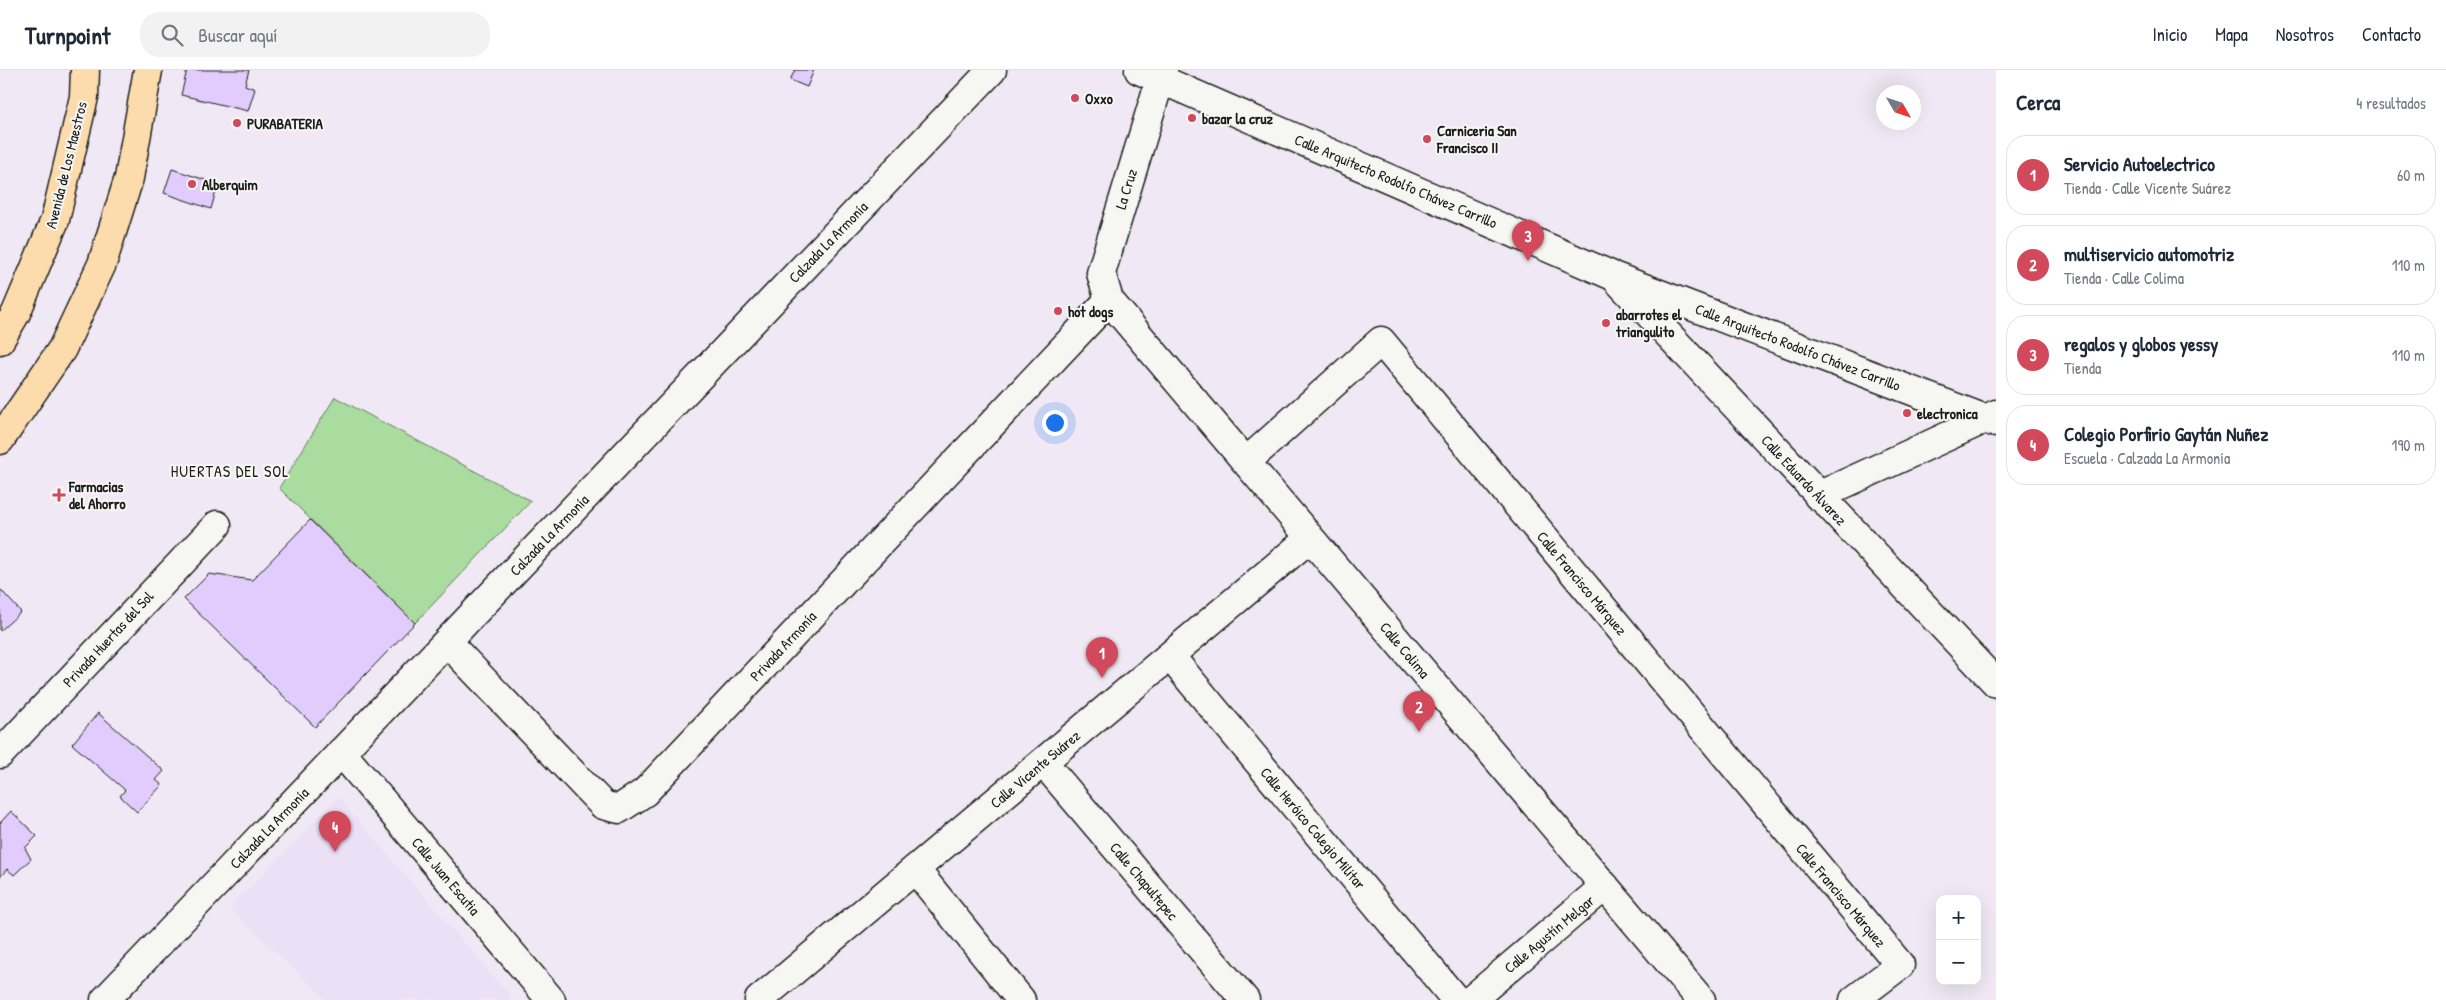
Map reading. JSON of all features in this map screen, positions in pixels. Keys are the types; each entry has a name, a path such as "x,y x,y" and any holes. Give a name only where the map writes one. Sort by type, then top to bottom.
{"main road":[{"name":"Avenida de Los Maestros","path":"0,340 16,313 55,220 84,98 85,70"},
{"path":"0,440 62,349 102,264 128,178 148,70"}],"street":[{"name":"Calzada La Armonía","path":"105,1000 992,70"},
{"name":"Calle Arquitecto Rodolfo Chávez Carrillo","path":"1154,73 1613,276 1992,418"},
{"name":"La Cruz","path":"1109,300 1101,273 1154,73"},
{"name":"Calle Eduardo Álvarez","path":"1613,276 1996,683"},
{"name":"Privada Armonía","path":"447,642 603,805 619,809 645,792 1109,300"},
{"name":"Calle Colima","path":"1109,300 1701,1000"},
{"name":"Calle Francisco Márquez","path":"1246,462 1381,341 1900,965 1854,1000"},
{"path":"1818,496 1992,418"},
{"name":"Privada Huertas del Sol","path":"0,754 216,525"},
{"name":"Calle Vicente Suárez","path":"776,995 915,870 1310,538"},
{"name":"Calle Heróico Colegio Militar","path":"1170,656 1456,1000"},
{"name":"Calle Juan Escutia","path":"341,752 551,1000"},
{"name":"Calle Chapultepec","path":"1043,762 1245,1000"},
{"path":"915,870 1021,1000"},
{"name":"Calle Agustín Melgar","path":"1470,1000 1605,886"}],"shaded area":[{"path":"338,797 514,1000 326,1000 229,908"}],"green space":[{"path":"335,397 531,501 415,623 279,488"}],"building":[{"path":"187,70 249,70 245,85 255,89 248,111 181,95"},
{"path":"795,70 814,70 807,87 790,80"},
{"path":"172,169 218,184 211,209 164,193"},
{"path":"310,520 415,623 315,727 184,599 209,574 252,580"},
{"path":"0,589 21,612 0,631"},
{"path":"98,713 164,771 156,780 162,785 137,812 120,796 125,790 72,744"},
{"path":"11,811 37,836 25,848 31,859 14,875 7,869 0,877 0,823"}],"place":[{"name":"Oxxo","path":"1075,98"},
{"name":"bazar la cruz","path":"1192,118"},
{"name":"PURABATERIA","path":"237,123"},
{"name":"Carniceria San Francisco II","path":"1427,139"},
{"name":"Alberquim","path":"192,184"},
{"name":"regalos y globos yessy","path":"1528,261"},
{"name":"hot dogs","path":"1058,311"},
{"name":"abarrotes el triangulito","path":"1606,323"},
{"name":"electronica","path":"1907,413"},
{"name":"Farmacias del Ahorro","path":"59,495"},
{"name":"Servicio Autoelectrico","path":"1102,678"},
{"name":"multiservicio automotriz","path":"1419,732"},
{"name":"Colegio Porfirio Gaytán Nuñez","path":"335,852"}],"district":[{"name":"HUERTAS DEL SOL","path":"230,471"}]}
